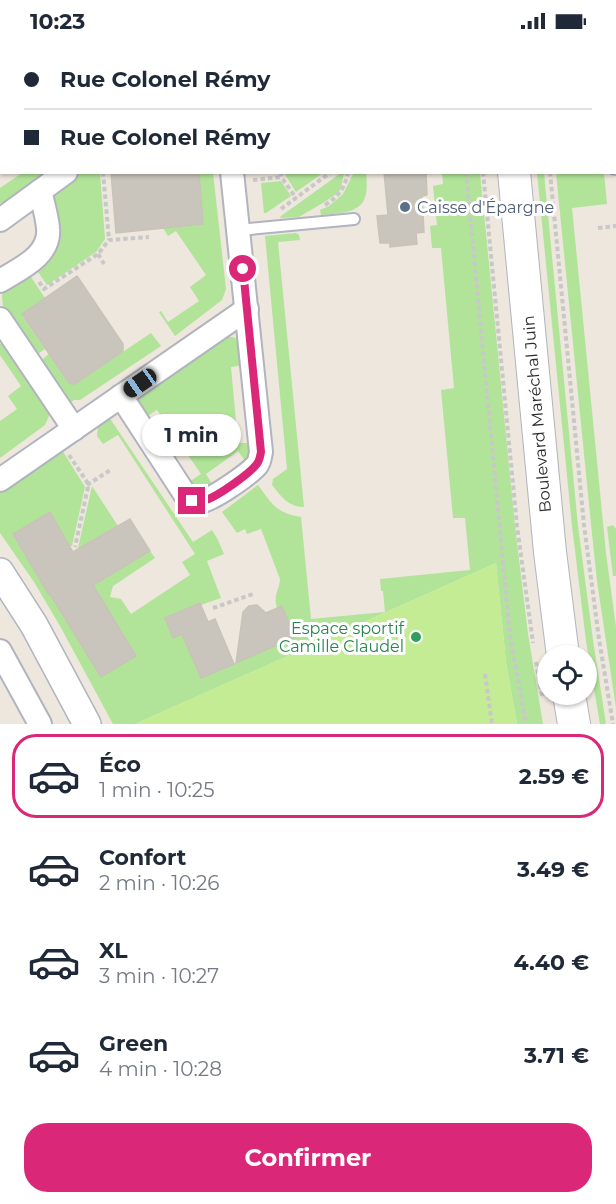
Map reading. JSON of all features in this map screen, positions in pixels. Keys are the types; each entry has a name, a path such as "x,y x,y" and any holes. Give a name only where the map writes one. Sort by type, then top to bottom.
{"main road":[{"name":"Boulevard Maréchal Juin","path":"514,174 549,541 549,645"},
{"path":"561,705 574,724"}],"street":[{"path":"0,220 63,174"},
{"path":"121,396 186,496 192,501 198,502 212,498 259,462 261,452 239,230 241,176"},
{"path":"0,281 38,256 45,248 49,230 40,191"},
{"path":"0,480 247,309"},
{"path":"0,319 66,434"},
{"path":"0,572 34,625 87,724"},
{"path":"0,651 40,724"}],"lane":[{"path":"239,230 354,219"}],"path":[{"path":"27,263 44,289 98,254 109,240 103,174"},
{"path":"273,227 273,215 328,174"},
{"path":"306,224 311,212 328,204 341,193 348,174"},
{"path":"466,174 510,636 526,724"},
{"path":"483,174 518,526 533,645"},
{"path":"550,174 584,525 597,628 613,724"},
{"path":"241,176 281,175 296,198"},
{"path":"598,228 616,226"},
{"path":"109,240 149,237"},
{"path":"98,254 104,264"},
{"path":"66,434 87,485 75,547"},
{"path":"87,485 112,469"},
{"path":"213,608 253,594"},
{"path":"485,674 492,724"}],"green space":[{"path":"21,174 47,174 6,203 0,203 0,188"},
{"path":"77,174 100,174 105,239 96,252 47,285 36,269 52,198"},
{"path":"199,174 213,174 226,289 222,300 175,336 159,312 161,311 168,322 199,301 190,287 206,275 176,231 168,236 163,228 200,225 203,220"},
{"path":"285,174 322,174 296,192"},
{"path":"340,174 344,174 339,192 326,201 299,217 280,218"},
{"path":"353,174 366,174 366,196 357,208 342,213 321,215 320,210 329,206 343,194"},
{"path":"442,174 480,174 515,526 537,688 537,705 540,705 543,724 517,724 506,662 496,563 135,724 113,724 34,582 0,533 0,493 62,450 85,487 72,546 50,512 13,535 49,594 55,591 59,608 102,677 136,655 93,585 150,551 155,558 113,586 110,597 121,599 131,614 190,575 182,562 195,554 118,435 103,444 97,436 98,424 109,417 193,542 212,530 224,554 207,561 221,598 201,605 199,603 165,618 173,638 182,634 201,678 295,637 282,607 277,608 276,596 280,579 261,529 247,534 245,529 237,533 222,512 258,485 275,507 301,517 311,619 385,612 380,579 470,570 465,518 453,518 441,390 454,388 441,248 432,248 430,226 437,225 433,186 443,184"},
{"path":"537,174 544,174 578,526 594,645 587,645 572,526"},
{"path":"556,174 604,174 607,204 572,208 606,553 616,627 616,708 597,581"},
{"path":"281,181 291,196 264,213 261,183"},
{"path":"296,233 300,240 278,242 304,507 289,503 272,485 273,479 287,469 265,236"},
{"path":"29,274 45,298 25,312 23,317 45,349 36,355 3,307 2,296 3,291"},
{"path":"151,333 161,346 80,400 74,400 69,404 40,361 49,354 68,383 75,384"},
{"path":"224,337 239,339 245,365 231,367 238,443 252,443 252,454 246,462 238,451 206,474 213,486 200,490 194,488 189,482 201,474 157,410 146,417 139,409 138,401 146,391"},
{"path":"3,343 53,414 49,416 45,425 0,458 0,421 17,409 8,396 21,386 0,355 0,344"},
{"path":"92,486 118,526 78,548"},
{"path":"613,525 616,529 616,576 613,576 607,527"},
{"name":"Espace sportif Camille Claudel","path":"496,563 506,662 517,724 135,724"},
{"path":"597,666 606,724 600,724 597,705"}],"building":[{"path":"111,174 199,174 203,224 116,233"},
{"name":"Caisse d'Épargne","path":"384,174 426,174 427,195 422,196 424,232 416,233 417,244 390,247 390,243 380,243 377,216 388,215"},
{"path":"77,276 123,344 123,351 75,384 69,383 22,314"},
{"path":"50,512 73,552 130,519 150,551 93,585 136,656 101,677 13,534"},
{"path":"200,603 208,622 215,619 234,664 201,678 182,634 173,638 165,618"},
{"path":"257,605 266,613 282,606 295,637 236,663 243,612 249,606"}],"place":[{"name":"Caisse d'Épargne","path":"405,207"},
{"name":"Espace sportif Camille Claudel","path":"416,637"}],"route":[{"path":"192,501 206,501 212,498 259,462 261,452 243,269"}]}
